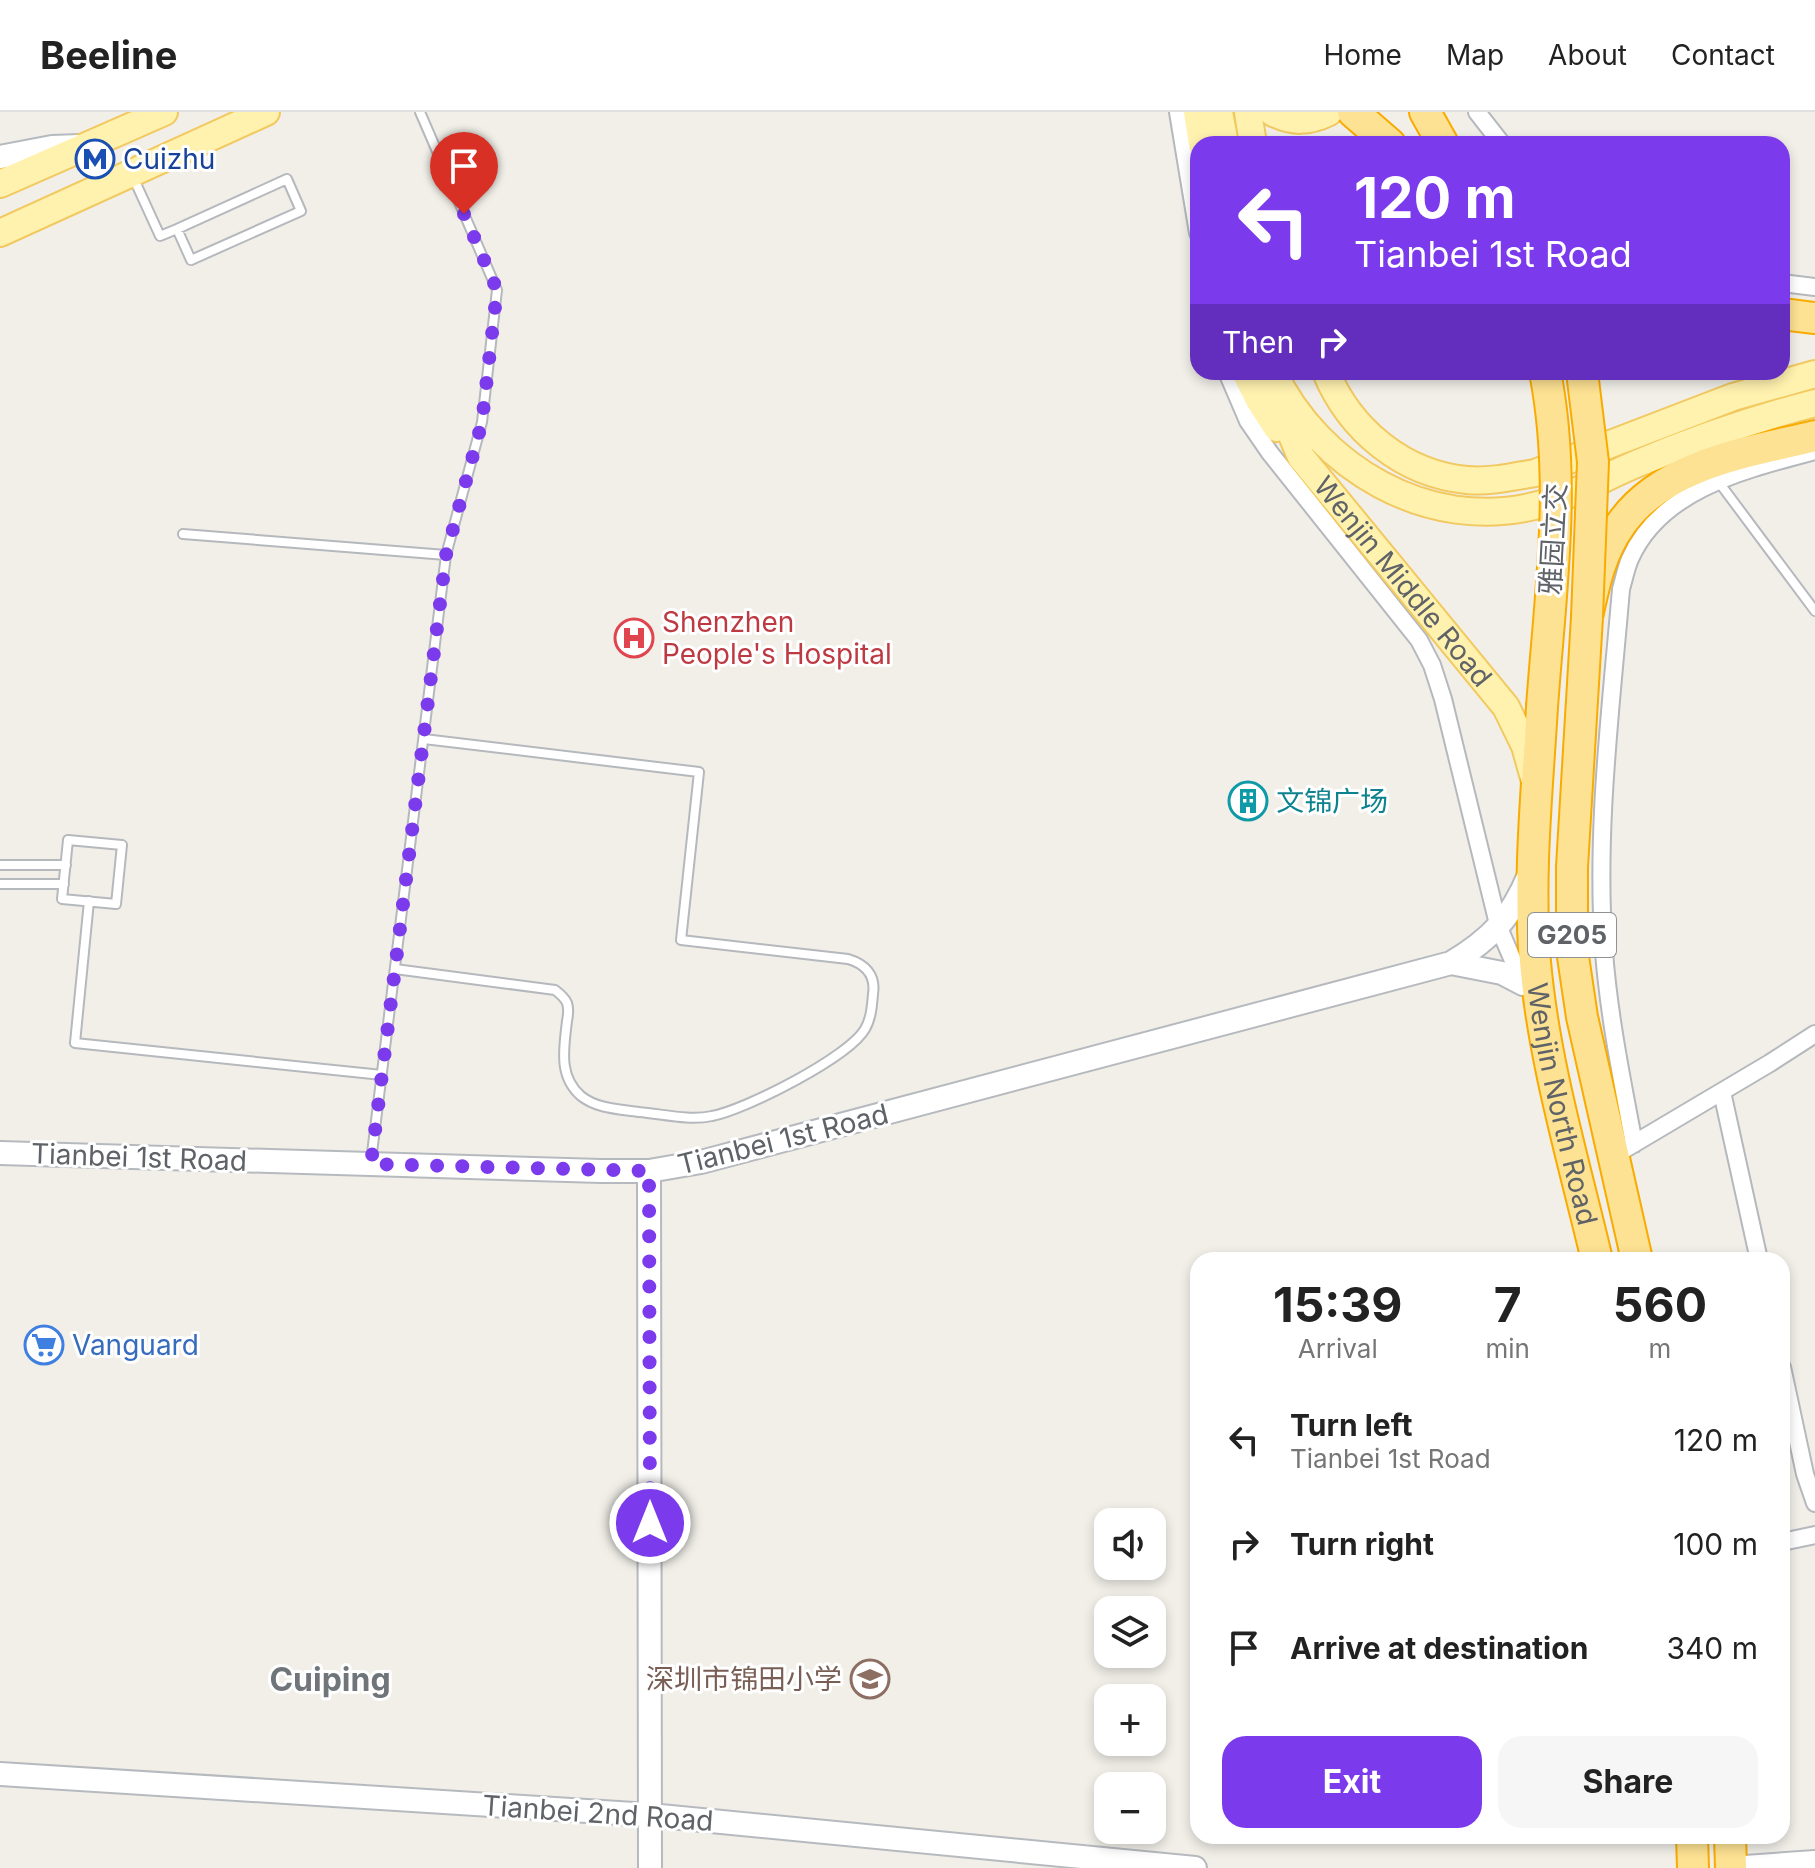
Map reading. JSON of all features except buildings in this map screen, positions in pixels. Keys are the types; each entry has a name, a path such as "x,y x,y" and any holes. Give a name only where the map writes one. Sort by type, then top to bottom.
{"highway":[{"path":"1353,112 1381,136"},
{"path":"1425,112 1438,136"},
{"path":"1790,315 1815,318"},
{"name":"雅园立交","path":"1542,707 1557,501 1555,429 1546,380"},
{"name":"G205","path":"1583,380 1593,462 1587,617"},
{"path":"1587,617 1594,581 1605,553 1621,523 1645,498 1681,475 1738,455 1815,436"},
{"name":"Wenjin North Road","path":"1587,617 1572,867 1572,950 1582,1017 1624,1150 1636,1252"},
{"name":"Wenjin North Road","path":"1542,707 1533,867 1535,959 1543,1029 1595,1252"},
{"path":"1730,1844 1731,1868"}],"main road":[{"path":"0,184 164,112"},
{"path":"0,233 266,112"},
{"path":"1197,112 1217,132"},
{"path":"1248,112 1252,136"},
{"path":"1272,112 1300,121 1329,112"},
{"path":"1412,112 1435,136"},
{"path":"1329,380 1356,421 1379,445 1404,461 1435,474 1467,480 1503,479 1535,473 1733,397 1815,374"},
{"path":"1249,380 1273,424 1301,457"},
{"name":"Wenjin Middle Road","path":"1273,380 1286,425 1301,457 1506,707 1525,746 1537,789"},
{"path":"1276,380 1310,428 1334,453 1361,474 1393,493 1423,504 1457,511 1497,513 1537,506 1711,433 1815,403"},
{"path":"1295,380 1310,428"}],"street":[{"path":"1178,112 1190,185"},
{"path":"1477,112 1496,136"},
{"path":"0,157 52,147 86,146"},
{"path":"1790,284 1815,287"},
{"path":"1230,380 1248,421 1270,453 1419,640 1432,665 1499,928 1543,1029"},
{"path":"1815,451 1718,481 1676,505 1649,528 1630,559 1621,589 1604,791 1604,950 1624,1150 1815,1034"},
{"name":"Tianbei 1st Road","path":"0,1153 649,1171 701,1162 1451,963 1499,928 1519,899 1533,867"},
{"name":"Tianbei 1st Road","path":"1451,963 1502,973 1523,984"},
{"path":"1722,1092 1757,1252"},
{"path":"649,1171 650,1868"},
{"path":"1790,1404 1805,1474 1815,1503"},
{"path":"1790,1540 1815,1535"},
{"name":"Tianbei 2nd Road","path":"0,1774 650,1815 1195,1868"},
{"path":"1731,1868 1815,1862"}],"lane":[{"path":"371,1164 446,555 482,422 497,290 420,112"},
{"path":"131,173 160,236 287,179 301,211 191,260 177,229"},
{"path":"1718,481 1815,611"},
{"path":"183,534 446,555"},
{"path":"395,969 555,990 567,1002 563,1055 565,1072 582,1097 611,1108 693,1118 730,1111 818,1069 860,1037 866,1027 875,985 867,969 859,962 848,959 681,940 699,772 424,739"},
{"path":"68,840 122,845 116,904 62,899 64,884 68,840"},
{"path":"0,865 66,865"},
{"path":"0,884 64,884"},
{"path":"89,901 75,1043 382,1075"}],"place":[{"name":"Cuizhu","path":"95,159"},
{"name":"Shenzhen People's Hospital","path":"634,638"},
{"name":"文锦广场","path":"1248,801"},
{"name":"Vanguard","path":"44,1345"},
{"name":"深圳市锦田小学","path":"870,1679"}],"district":[{"name":"Cuiping","path":"330,1680"}],"route":[{"path":"464,214 497,290 482,422 446,555 371,1164 649,1171 650,1523"}]}
